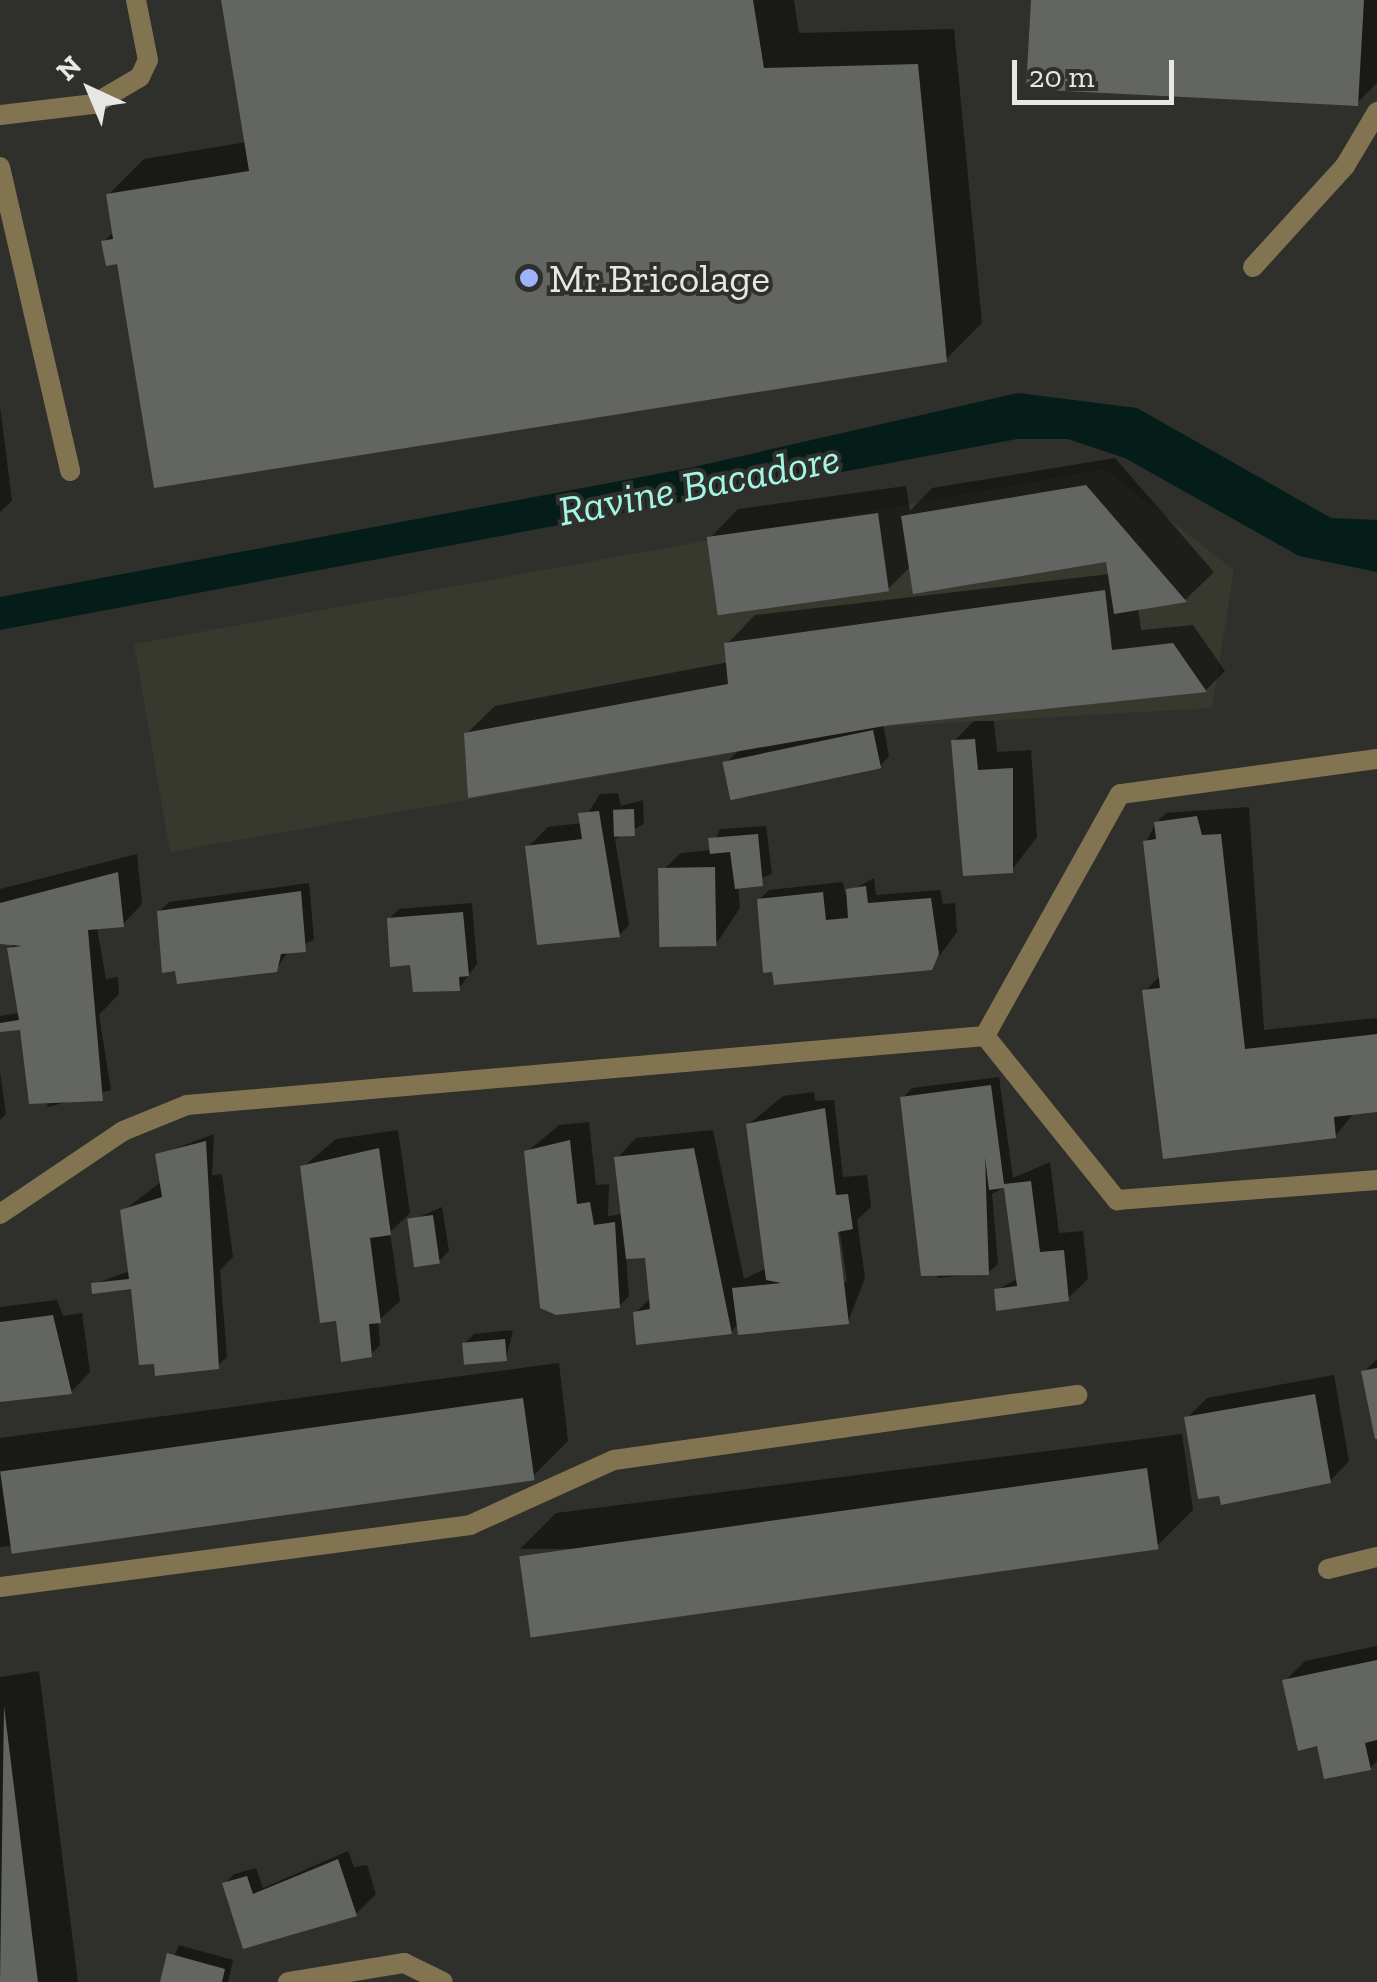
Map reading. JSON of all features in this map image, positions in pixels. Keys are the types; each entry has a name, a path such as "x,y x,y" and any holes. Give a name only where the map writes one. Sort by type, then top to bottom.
{"street":[{"path":"0,115 94,104 140,76 148,60 136,0"},
{"path":"1253,267 1345,166 1377,112"},
{"path":"0,167 70,471"},
{"path":"985,1036 1120,794 1377,759"},
{"path":"985,1036 1118,1200 1377,1180"},
{"path":"0,1214 123,1131 188,1105 985,1036"},
{"path":"0,1587 470,1525 614,1460 1077,1395"},
{"path":"1328,1569 1377,1558"},
{"path":"288,1982 404,1963 443,1982"}],"shaded area":[{"path":"1104,469 1234,570 1212,708 881,727 170,852 134,644"}],"water":[{"name":"Ravine Bacadore","path":"1018,393 1137,408 1331,518 1377,520 1377,572 1299,556 1125,458 1068,439 1017,439 0,630 0,597 689,468"}],"building":[{"name":"Mr.Bricolage","path":"221,0 753,0 764,68 918,64 947,362 154,488 117,264 106,266 101,241 113,239 106,194 249,171"},
{"path":"1031,0 1364,0 1358,106 1026,89"},
{"path":"1086,485 1187,602 1114,614 1106,562 913,594 901,516"},
{"path":"878,513 889,591 718,615 707,537"},
{"path":"1105,590 1112,650 1173,643 1207,692 890,725 468,798 464,733 728,684 724,643"},
{"path":"873,730 881,768 730,800 722,762"},
{"path":"975,739 978,770 1013,768 1013,873 963,876 951,740"},
{"path":"634,809 635,836 614,837 613,810"},
{"path":"599,811 620,937 537,945 525,846 582,839 578,813"},
{"path":"1197,816 1202,835 1221,834 1245,1049 1377,1034 1377,1112 1334,1117 1336,1138 1163,1159 1142,990 1160,988 1143,841 1156,839 1154,822"},
{"path":"758,834 763,886 735,889 730,852 710,854 708,838"},
{"path":"715,867 716,946 659,947 658,868"},
{"path":"118,872 124,927 88,930 103,1101 29,1104 20,1030 0,1032 0,1023 19,1020 7,948 22,946 0,944 0,903"},
{"path":"866,886 868,903 931,898 939,954 932,970 774,985 772,972 763,973 757,899 823,892 826,920 848,918 846,889"},
{"path":"301,891 306,952 281,954 277,972 177,984 175,971 162,973 157,911"},
{"path":"463,912 469,976 459,977 460,991 413,992 410,965 390,967 387,918"},
{"path":"991,1085 1004,1184 1031,1181 1040,1252 1064,1250 1069,1301 996,1311 994,1289 1017,1286 1004,1188 989,1190 985,1157 989,1275 921,1276 900,1097"},
{"path":"825,1108 836,1195 848,1194 853,1229 838,1232 849,1324 738,1335 732,1288 781,1283 766,1280 746,1124"},
{"path":"570,1140 577,1204 590,1202 594,1225 615,1222 620,1308 556,1315 540,1308 524,1151"},
{"path":"206,1141 219,1369 155,1376 154,1364 139,1365 131,1289 92,1294 91,1283 129,1279 120,1210 162,1197 155,1154"},
{"path":"379,1148 391,1235 370,1238 381,1323 369,1324 372,1357 341,1362 336,1321 320,1323 300,1166"},
{"path":"694,1148 732,1334 636,1345 633,1312 650,1309 645,1258 626,1259 614,1157"},
{"path":"433,1215 440,1264 414,1267 407,1219"},
{"path":"53,1315 72,1394 0,1402 0,1322"},
{"path":"505,1339 507,1361 464,1365 462,1343"},
{"path":"1377,1368 1377,1439 1375,1439 1361,1371"},
{"path":"1315,1394 1331,1483 1221,1505 1219,1496 1198,1499 1184,1417"},
{"path":"523,1398 535,1480 12,1554 0,1471"},
{"path":"1147,1468 1158,1549 531,1637 519,1556"},
{"path":"1377,1660 1377,1740 1365,1743 1371,1770 1324,1779 1317,1746 1298,1751 1282,1680"},
{"path":"4,1706 38,1982 0,1982"},
{"path":"338,1859 357,1916 243,1949 222,1883 247,1876 253,1894"},
{"path":"167,1953 225,1969 222,1982 160,1982"}],"place":[{"name":"Mr.Bricolage","path":"529,278"}]}
